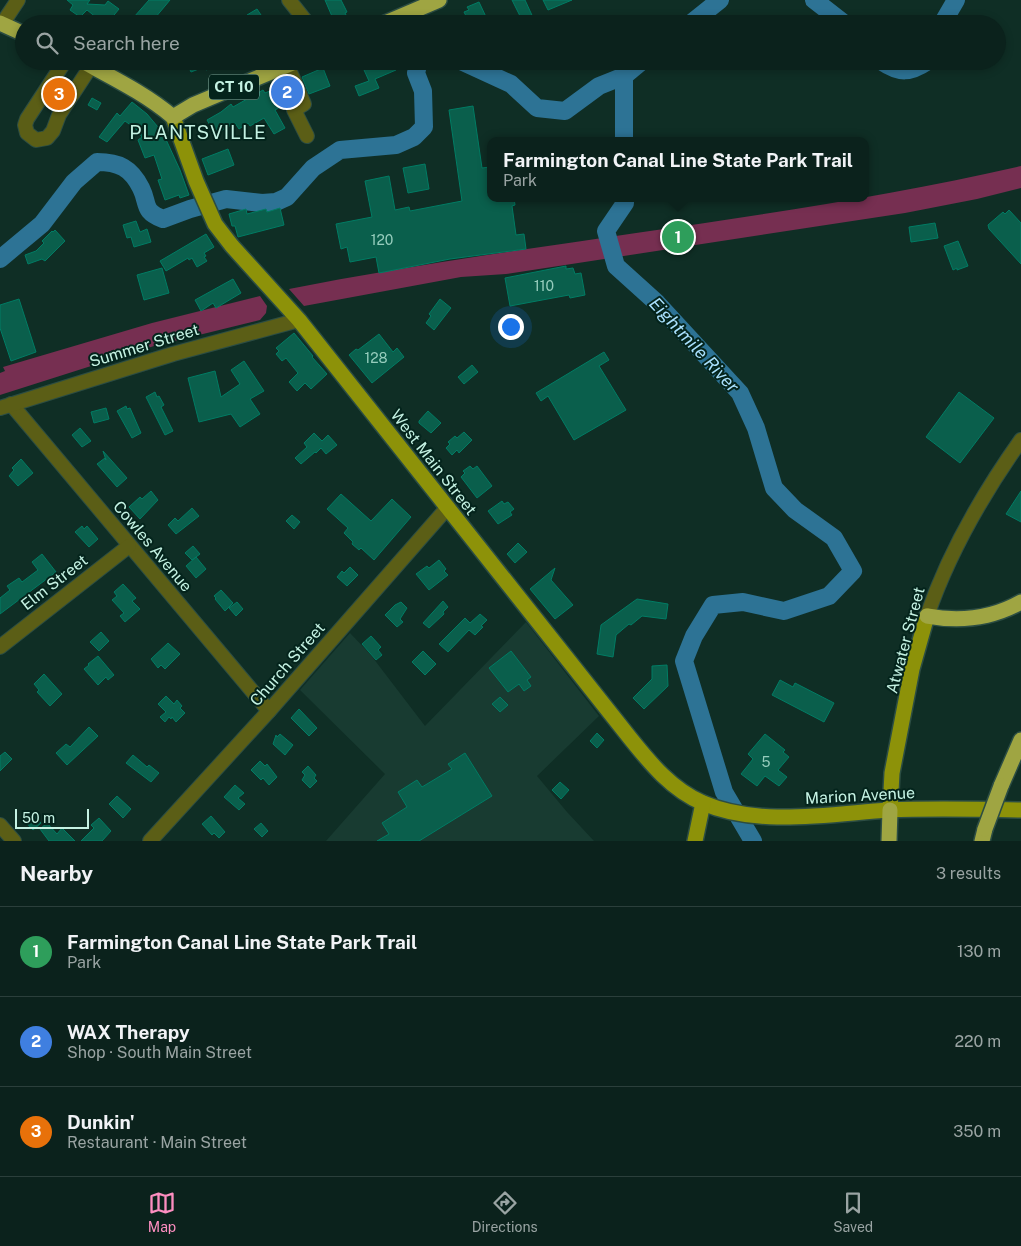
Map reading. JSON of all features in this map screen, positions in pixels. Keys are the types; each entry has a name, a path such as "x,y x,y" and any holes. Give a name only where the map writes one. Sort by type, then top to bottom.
{"highway":[{"path":"404,15 439,0"},
{"path":"1,23 15,30"},
{"path":"97,70 158,104 173,117"},
{"name":"CT 10","path":"173,117 193,106 276,70"},
{"path":"927,616 970,619 1002,612 1021,602"},
{"path":"983,835 1021,740"},
{"path":"889,841 890,810"}],"main road":[{"name":"West Main Street","path":"173,117 210,215 232,246 299,320 652,765 684,793 703,803"},
{"name":"Atwater Street","path":"890,810 892,773 912,669 927,616"},
{"name":"Marion Avenue","path":"703,803 745,815 791,816 890,810 1021,810"},
{"path":"695,841 703,803"}],"street":[{"path":"1,23 18,0"},
{"path":"289,0 301,15"},
{"path":"59,70 25,125 26,133 36,140 43,140 50,134 83,70"},
{"path":"294,70 304,104 294,110 308,136"},
{"name":"Summer Street","path":"5,406 173,354 299,320"},
{"name":"Cowles Avenue","path":"5,406 129,546 270,711"},
{"name":"Atwater Street","path":"927,616 943,574 964,529 991,484 1021,440"},
{"name":"Church Street","path":"150,841 270,711 448,508"},
{"name":"Elm Street","path":"0,647 129,546"},
{"path":"0,825 14,841"}],"shaded area":[{"path":"1021,166 1021,188 905,213 506,274 461,277 304,306 289,289 472,257 839,202 869,202 869,196"},
{"path":"260,296 267,306 266,313 260,320 154,346 0,395 0,373 5,371 3,367 152,323"},
{"path":"526,622 599,716 537,776 594,841 326,841 385,774 300,690 350,633 370,654 425,726"}],"building":[{"path":"67,0 90,0 87,4 105,5 108,1 119,9 114,15 93,15 87,10 82,15 77,15 70,10 73,5"},
{"path":"149,0 170,0 158,15 136,15"},
{"path":"325,0 341,0 347,12 345,13 346,15 331,15"},
{"path":"512,0 525,0 532,15 520,15"},
{"path":"543,0 572,0 548,10"},
{"path":"479,2 485,15 466,15 464,12 469,10 467,7"},
{"path":"257,9 261,15 247,15"},
{"path":"318,70 324,70 330,86 309,94 302,77"},
{"path":"364,70 396,70 375,79 379,88 359,96 355,86 369,81"},
{"path":"61,83 67,87 55,105 49,101"},
{"path":"286,84 292,101 275,110 285,128 274,134 264,118 250,126 248,123 239,129 235,123 215,134 207,120 231,104 233,107 263,90 265,93"},
{"path":"92,98 101,103 97,110 88,105"},
{"path":"132,102 147,114 163,133 189,195 180,198 179,195 165,200 158,180 162,179 154,155 145,158 138,140 142,137 136,129 125,121 107,142 99,137 117,113 120,116"},
{"path":"473,106 482,168 487,167 487,202 515,202 515,205 512,206 516,235 524,234 526,249 450,259 379,273 376,257 350,262 347,247 341,249 336,224 372,217 365,181 389,176 395,210 409,207 410,211 462,201 449,110"},
{"path":"228,149 234,165 208,175 202,159"},
{"path":"425,164 429,189 408,193 403,168"},
{"path":"280,208 284,225 238,237 235,226 232,226 229,214 246,209 247,214 266,209 267,212"},
{"path":"1009,210 1021,223 1021,264 989,229 988,225 1003,212 1005,214"},
{"path":"136,221 140,232 147,229 151,242 134,247 131,237 127,238 123,225"},
{"path":"935,223 938,238 911,242 909,227"},
{"path":"55,230 65,241 45,261 42,259 28,264 25,255 36,251 44,243 42,241"},
{"path":"206,234 214,247 204,253 207,261 197,267 192,258 189,260 188,258 166,271 160,261"},
{"path":"958,241 968,266 953,270 944,246"},
{"path":"566,266 566,269 573,268 575,274 581,273 585,295 570,298 569,295 510,306 505,278"},
{"path":"162,268 169,293 144,300 137,275"},
{"path":"233,279 241,293 216,308 213,303 201,311 195,300"},
{"path":"19,299 36,352 11,361 0,328 0,305"},
{"path":"440,299 451,308 434,330 426,323 431,316 429,314"},
{"path":"294,333 327,374 311,389 305,383 297,391 289,382 298,373 286,358 282,361 276,354 279,351 276,348"},
{"path":"379,334 393,352 397,348 404,357 372,383 349,355"},
{"path":"604,352 609,360 599,366 626,410 574,440 548,396 541,401 536,393"},
{"path":"244,361 264,391 250,399 260,414 240,427 231,414 199,422 188,378 215,371 221,397 240,384 231,370"},
{"path":"472,365 478,372 464,384 458,377"},
{"path":"155,392 164,405 161,407 173,431 165,435 146,397"},
{"path":"959,392 994,418 960,463 926,437"},
{"path":"126,406 127,409 130,408 141,433 132,438 117,411"},
{"path":"106,408 109,419 94,423 91,412"},
{"path":"428,411 441,423 431,433 419,423"},
{"path":"80,428 91,441 82,447 72,435"},
{"path":"464,432 472,440 459,453 457,450 452,455 446,448 450,444 448,442"},
{"path":"314,433 322,441 328,435 337,445 326,454 321,448 301,464 295,458 307,447 304,443"},
{"path":"103,451 127,478 117,487 97,464 105,458 106,460"},
{"path":"21,459 33,473 18,486 9,476 14,470 12,468"},
{"path":"470,466 473,469 477,466 492,486 477,498 461,477 465,473 463,471"},
{"path":"151,491 158,500 140,519 129,507 140,497 142,499"},
{"path":"1021,491 1021,522 1006,514"},
{"path":"341,494 371,521 392,499 411,517 374,560 361,548 359,550 352,544 353,542 344,533 348,528 327,509"},
{"path":"502,501 504,504 508,502 514,509 510,512 512,515 498,524 488,511"},
{"path":"192,508 199,516 176,534 168,525 175,518 178,521"},
{"path":"292,515 300,522 294,529 286,521"},
{"path":"82,526 84,529 87,526 98,539 89,547 75,532"},
{"path":"518,543 527,552 515,563 507,554"},
{"path":"193,546 200,554 192,560 185,553"},
{"path":"42,554 56,572 0,614 0,598 10,590 7,586 19,578 22,582 38,570 32,562"},
{"path":"196,557 206,569 196,578 186,566"},
{"path":"439,560 448,575 429,590 416,574 427,566 429,568"},
{"path":"350,567 358,575 347,586 337,577 342,571 344,573"},
{"path":"555,568 551,580 573,605 555,619 530,589"},
{"path":"123,584 136,598 132,601 140,609 125,622 120,616 124,613 112,600 117,596 114,592"},
{"path":"221,590 233,603 225,611 214,596"},
{"path":"637,599 668,604 666,619 642,616 616,635 613,657 597,654 601,625"},
{"path":"443,601 448,607 443,612 444,614 429,628 423,623"},
{"path":"237,602 243,609 236,616 229,608"},
{"path":"401,602 407,608 400,619 403,622 397,627 385,615"},
{"path":"480,614 487,620 475,635 469,630 448,652 439,644 465,618 470,623"},
{"path":"101,632 109,641 99,651 90,642"},
{"path":"371,636 381,647 378,650 382,655 376,660 362,644"},
{"path":"168,643 180,654 165,669 161,665 158,668 151,659"},
{"path":"423,651 436,664 425,675 412,662"},
{"path":"511,651 531,677 527,680 531,686 524,691 519,684 508,692 489,668"},
{"path":"98,656 114,675 108,680 106,677 98,685 84,669"},
{"path":"667,665 668,686 644,709 633,698 652,679 652,666"},
{"path":"44,674 62,694 50,706 37,692 39,690 34,684"},
{"path":"780,680 793,687 795,683 834,703 824,722 772,695"},
{"path":"166,696 174,704 177,700 182,706 180,708 185,713 176,722 172,717 171,719 169,717 165,722 160,717 166,712 158,704"},
{"path":"500,697 508,705 500,712 492,704"},
{"path":"299,709 317,728 309,736 291,718"},
{"path":"89,727 98,736 67,765 56,753 66,744 70,747"},
{"path":"597,733 604,740 597,748 590,741"},
{"path":"280,734 293,745 285,755 273,744 276,735 277,737"},
{"path":"765,734 785,750 783,752 789,757 778,770 787,777 779,786 765,776 757,786 741,774 753,759 748,754"},
{"path":"5,752 12,759 0,771 0,756"},
{"path":"465,753 492,796 419,841 377,841 389,834 382,823 407,807 398,792 417,780 422,787 452,769 448,764"},
{"path":"133,755 147,767 149,765 159,773 151,782 126,763"},
{"path":"260,761 265,766 267,764 277,777 269,785 263,778 261,780 251,770"},
{"path":"308,766 316,775 314,778 317,781 310,788 302,780 305,775 302,772"},
{"path":"560,782 569,790 561,799 552,790"},
{"path":"235,785 244,793 238,798 245,804 239,810 224,797"},
{"path":"117,796 131,809 123,818 109,804"},
{"path":"31,812 41,823 33,830 23,819"},
{"path":"211,816 225,832 219,838 214,833 212,835 202,824"},
{"path":"99,818 111,831 102,841 81,841 94,828 91,825"},
{"path":"47,823 57,834 62,828 75,841 49,841 40,829"},
{"path":"261,823 268,831 262,837 254,829"}],"waterway":[{"path":"701,15 720,0"},
{"path":"814,0 833,15"},
{"path":"947,15 956,0"},
{"path":"0,259 42,224 74,182 97,162 112,163 128,171 141,188 149,210 163,219 226,199 262,203 276,202 287,197 313,168 340,150 396,145 414,137 424,127 423,91 416,73 417,70"},
{"path":"481,70 511,84 537,108 565,111 599,86 624,76 631,70"},
{"path":"899,70 905,70"},
{"path":"905,70 910,70"},
{"name":"Eightmile River","path":"624,76 624,137"},
{"name":"Eightmile River","path":"625,202 606,231 616,266 657,303 740,393 756,428 774,488 795,510 834,538 853,571 829,596 784,611 743,602 713,605 694,636 684,661 724,792 753,841"}],"place":[{"name":"WAX Therapy","path":"287,92"},
{"name":"Dunkin'","path":"59,94"},
{"name":"Farmington Canal Line State Park Trail","path":"678,237"}],"district":[{"name":"PLANTSVILLE","path":"198,132"}]}
